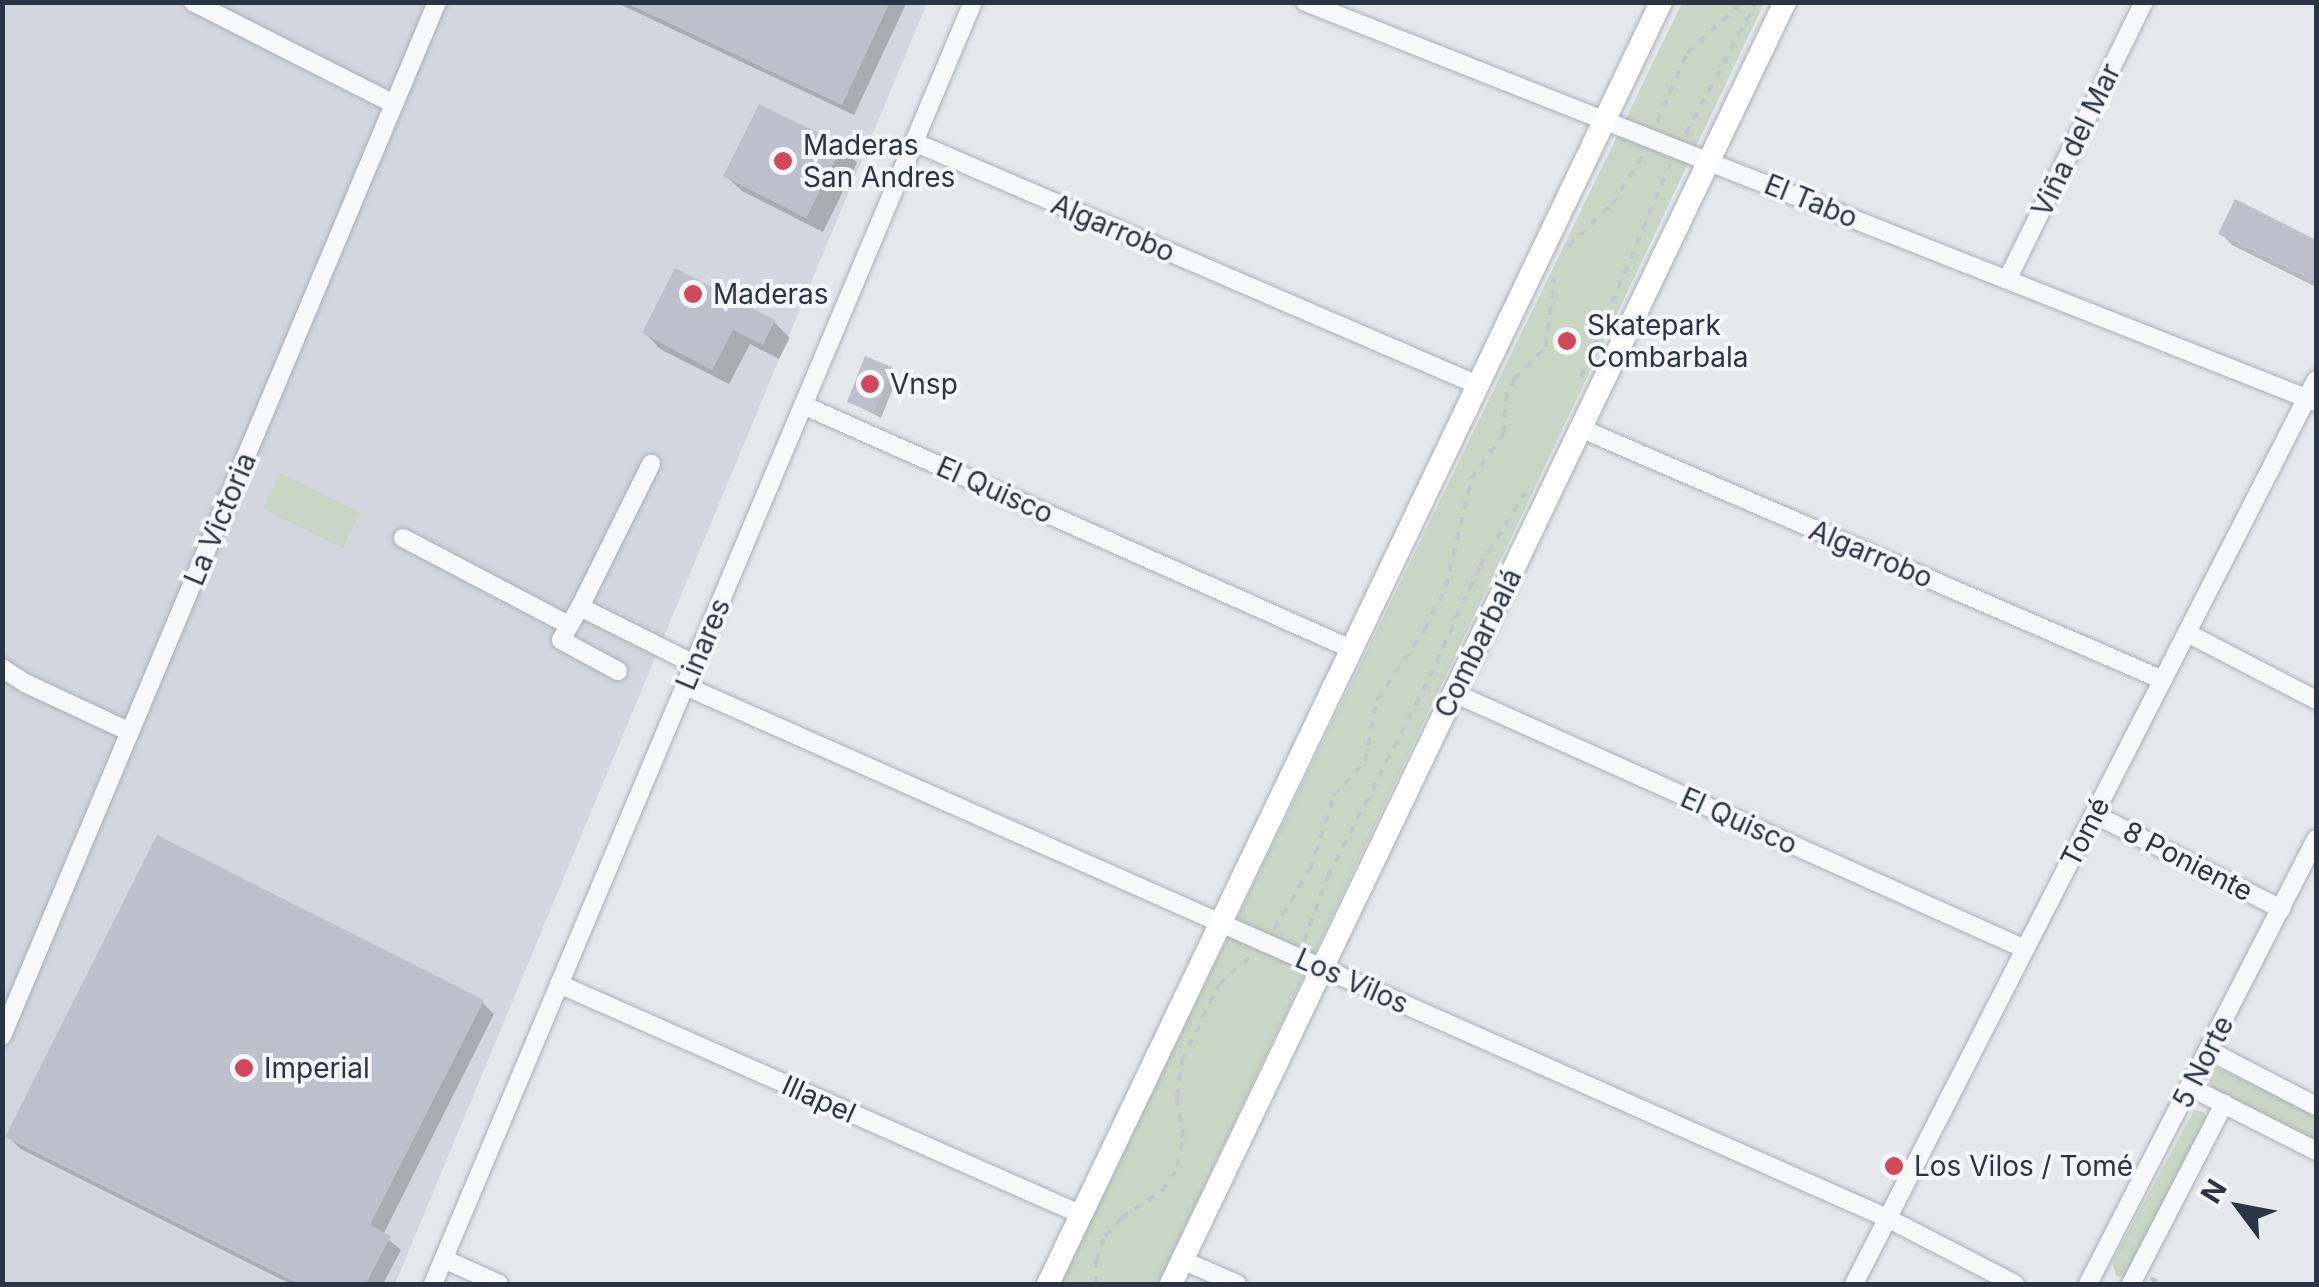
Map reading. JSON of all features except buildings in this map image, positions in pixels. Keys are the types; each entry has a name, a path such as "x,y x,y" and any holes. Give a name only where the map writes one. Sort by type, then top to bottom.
{"main road":[{"path":"1048,1284 1661,2"},
{"name":"Combarbalá","path":"1171,1284 1784,2"}],"street":[{"path":"193,2 394,104"},
{"name":"La Victoria","path":"2,1036 437,2"},
{"name":"Linares","path":"433,1284 972,2"},
{"name":"Viña del Mar","path":"2008,278 2144,2"},
{"name":"El Tabo","path":"1308,3 2008,278 2314,393"},
{"name":"Algarrobo","path":"914,142 1478,385"},
{"name":"Tomé","path":"1854,1284 2162,680 2314,393"},
{"name":"El Quisco","path":"803,405 1352,648"},
{"name":"Algarrobo","path":"1580,428 2162,680"},
{"path":"618,671 561,640 651,464"},
{"path":"403,538 570,625"},
{"path":"580,607 694,664"},
{"path":"2187,633 2316,700"},
{"path":"2,668 130,732"},
{"name":"Los Vilos","path":"685,686 1888,1218 2015,1284"},
{"name":"El Quisco","path":"1454,693 2025,949"},
{"name":"8 Poniente","path":"2094,814 2281,908"},
{"name":"5 Norte","path":"2092,1278 2316,840"},
{"name":"Illapel","path":"559,984 1080,1214"},
{"path":"2208,1050 2316,1106"},
{"path":"2190,1087 2316,1152"},
{"name":"5 Norte","path":"2127,1284 2224,1104"},
{"path":"444,1259 500,1284"},
{"path":"1182,1260 1237,1284"},
{"path":"2092,1278 2127,1284"}],"path":[{"path":"1562,256 1625,188 1680,64 1742,2"},
{"path":"1578,384 1679,148 1756,2"},
{"path":"1266,943 1310,869 1334,796 1365,761 1377,700 1425,629 1446,587 1471,479 1504,433 1505,400 1514,378 1546,347 1556,269"},
{"path":"1299,958 1328,876 1423,692 1480,566 1530,484"},
{"path":"1096,1284 1096,1262 1105,1236 1121,1218 1162,1191 1178,1166 1183,1138 1177,1097 1182,1060 1219,984 1254,953 1206,951"}],"shaded area":[{"path":"3,3 927,3 395,1284 3,1284"}],"green space":[{"path":"1682,3 1764,3 1158,1284 1059,1284"},
{"path":"281,473 360,512 343,548 263,509"},
{"path":"2214,1066 2316,1115 2316,1147 2217,1095 2209,1081"},
{"path":"2194,1110 2204,1112 2208,1122 2125,1277 2116,1276 2112,1262"}],"place":[{"name":"Maderas San Andres","path":"783,161"},
{"name":"Maderas","path":"693,294"},
{"name":"Skatepark Combarbala","path":"1567,341"},
{"name":"Vnsp","path":"870,384"},
{"name":"Imperial","path":"244,1068"},
{"name":"Los Vilos / Tomé","path":"1894,1166"}]}
